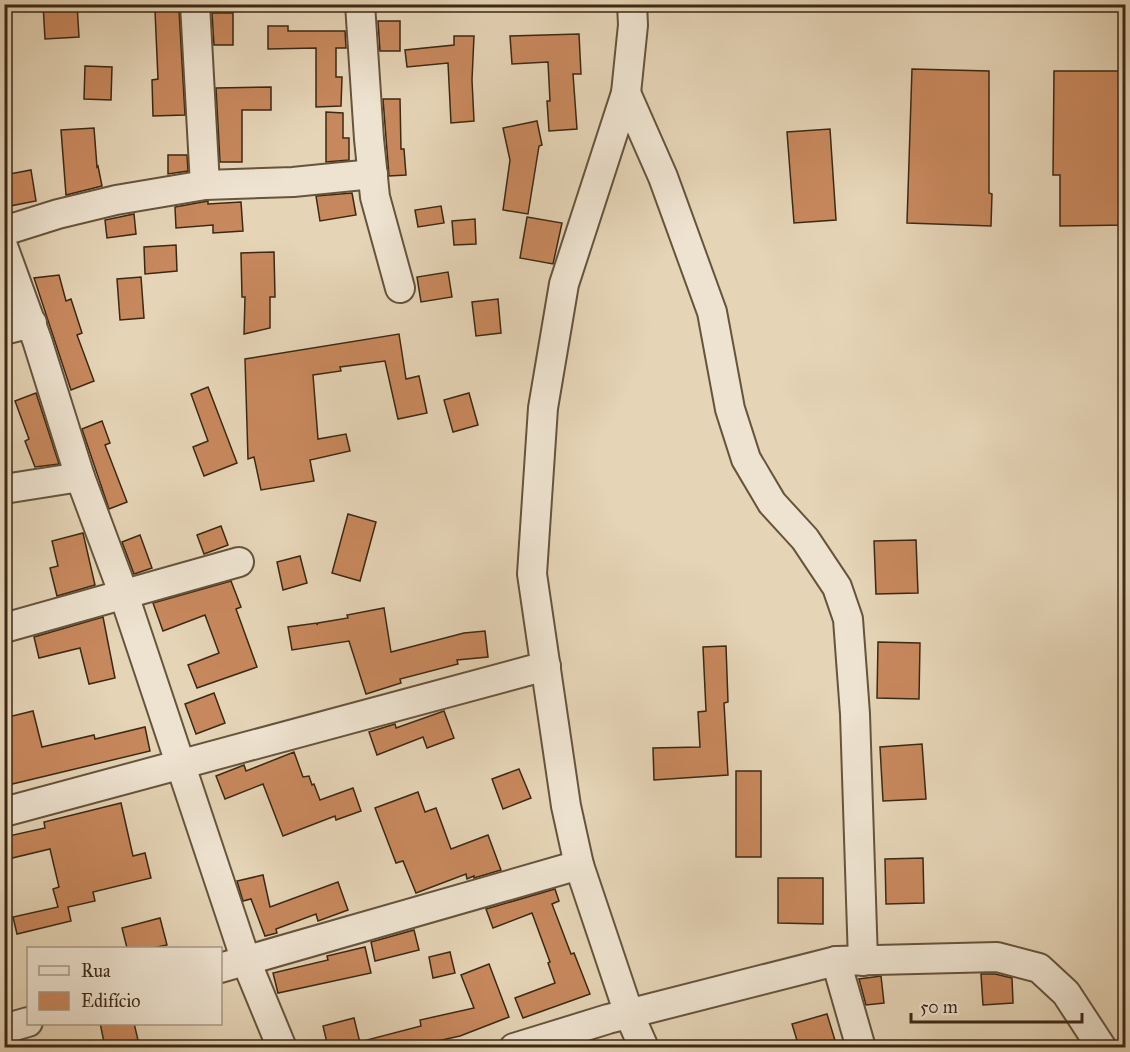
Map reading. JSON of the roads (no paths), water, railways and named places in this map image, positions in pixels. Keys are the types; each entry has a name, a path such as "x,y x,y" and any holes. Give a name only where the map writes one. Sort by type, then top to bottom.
{"street":[{"path":"195,4 205,185"},
{"path":"360,4 375,197 400,288"},
{"path":"632,4 633,26 626,93 564,284 543,408 532,574 566,806 579,865 629,1014 644,1047"},
{"path":"626,93 663,177 712,312 730,409 747,459 772,503 805,539 837,587 848,619 855,714 850,961 861,1047"},
{"path":"4,231 58,214 116,200 205,185 293,182 373,174"},
{"path":"4,249 32,323 80,477 124,595 180,764 233,964 282,1047"},
{"path":"4,330 32,323"},
{"path":"4,489 80,477"},
{"path":"4,628 239,562"},
{"path":"4,812 546,666"},
{"path":"233,964 579,865"},
{"path":"514,1047 629,1014 850,961 997,957 1039,968 1066,993 1102,1047"},
{"path":"4,1029 27,1022"}]}
